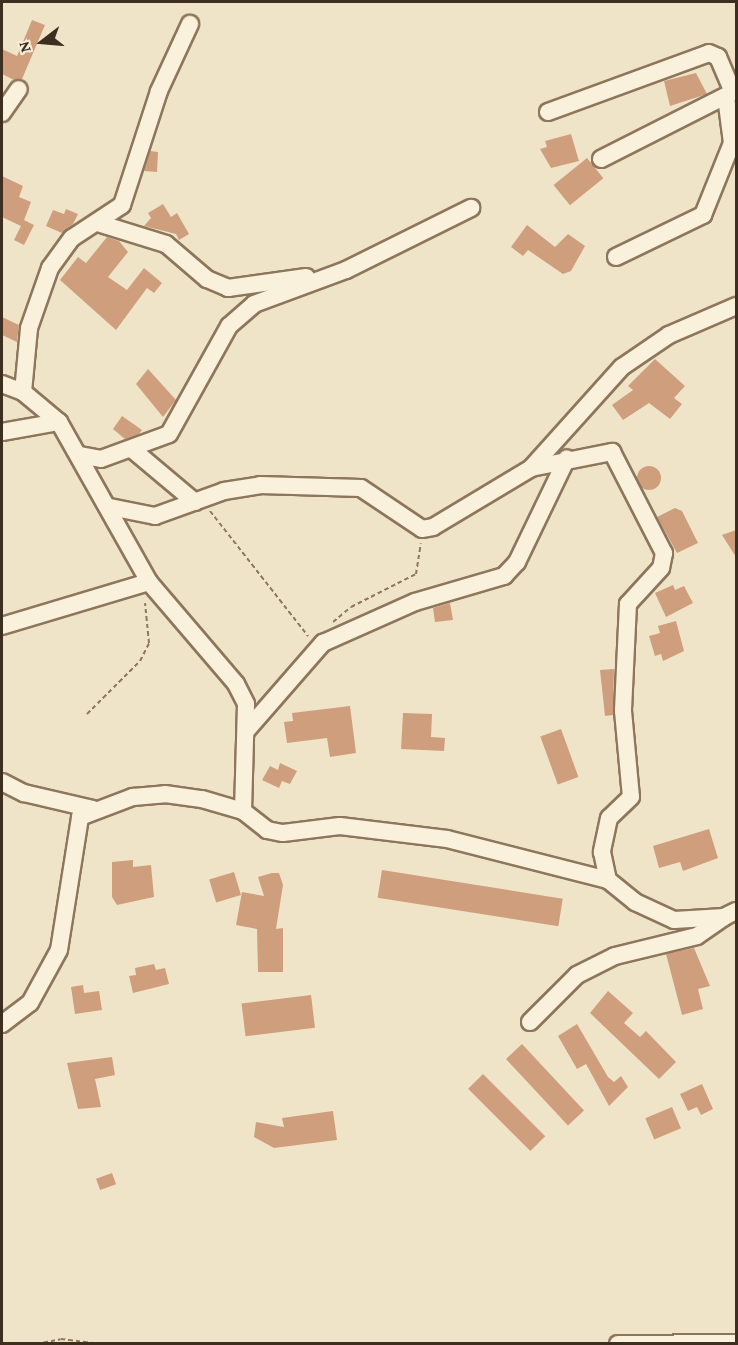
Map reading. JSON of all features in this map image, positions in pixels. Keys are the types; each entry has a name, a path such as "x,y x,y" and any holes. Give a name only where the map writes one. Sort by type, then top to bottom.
{"street":[{"path":"22,392 29,328 50,268 72,238 98,223 122,205 159,92 190,24"},
{"path":"548,112 709,52 718,57 732,93 732,143 703,215 673,234 616,256"},
{"path":"2,113 19,89"},
{"path":"601,159 732,93"},
{"path":"79,455 101,459 133,450 169,434 229,326 246,311 346,270 471,208"},
{"path":"98,223 166,244 207,279 228,288 346,270"},
{"path":"531,468 622,368 669,335 736,306"},
{"path":"2,384 22,392 59,422 110,507 146,584 236,684 246,704 243,812"},
{"path":"2,432 59,422"},
{"path":"133,450 198,500"},
{"path":"110,507 155,516 198,500 260,485 361,488 422,529 434,527 531,468 567,458 612,452 664,553 662,568 628,604 623,711 631,797 609,818 602,852 608,880"},
{"path":"247,730 320,646 415,602 504,576 518,562 567,458"},
{"path":"5,620 146,584"},
{"path":"2,782 24,793 93,809"},
{"path":"2,1024 30,1003 58,950 75,830 80,817 93,809 165,794 243,812 267,830 283,833 379,828 608,880 656,915 674,920 730,914"},
{"path":"530,1022 577,975 615,956 697,936 730,914"},
{"path":"618,1344 736,1343"}],"path":[{"path":"198,500 320,646 337,616 417,574 422,529"},
{"path":"87,714 140,661 149,643 146,584"},
{"path":"36,1344 61,1339 99,1344"}],"building":[{"path":"32,20 45,25 22,79 14,80 2,74 2,49 17,56"},
{"path":"696,73 707,94 670,106 664,81"},
{"path":"571,134 579,161 551,168 540,149 547,147 545,141"},
{"path":"150,151 158,152 157,172 144,171"},
{"path":"587,158 603,178 570,205 554,185"},
{"path":"2,176 23,186 19,197 31,202 24,220 34,225 24,245 14,240 21,226 2,217"},
{"path":"163,204 171,217 177,213 189,234 179,240 176,234 144,226 151,218 148,213"},
{"path":"66,209 78,214 73,224 62,233 46,226 53,210 64,214"},
{"path":"527,225 555,247 568,234 585,246 571,271 563,274 528,250 523,256 511,247"},
{"path":"107,237 119,241 128,252 108,277 127,290 144,268 162,283 154,293 147,288 116,330 60,280 78,257 86,263"},
{"path":"2,317 19,325 17,342 2,335"},
{"path":"655,359 685,386 674,398 682,404 670,419 649,403 623,420 612,405 633,390 628,386"},
{"path":"148,369 176,400 163,417 136,384"},
{"path":"122,416 142,430 139,434 125,439 113,429"},
{"path":"649,466 658,469 661,478 658,487 649,490 640,487 637,478 640,469"},
{"path":"675,508 682,511 698,543 677,553 657,517"},
{"path":"736,530 736,557 722,535"},
{"path":"673,585 675,590 684,586 693,603 666,617 655,593"},
{"path":"450,603 453,620 435,622 433,608"},
{"path":"676,621 684,651 663,661 661,654 655,656 649,636 660,633 658,626"},
{"path":"614,669 613,715 605,716 600,670"},
{"path":"350,706 356,753 330,757 327,738 287,743 284,722 293,721 292,713"},
{"path":"403,713 432,714 431,737 445,738 444,751 401,749"},
{"path":"561,729 578,777 558,784 540,737"},
{"path":"280,763 297,771 290,784 282,781 279,788 262,780 270,766 278,770"},
{"path":"709,829 718,858 683,871 680,862 659,868 653,846"},
{"path":"133,860 133,867 151,865 154,897 117,905 112,897 112,862"},
{"path":"382,870 563,899 558,926 378,898"},
{"path":"234,872 241,895 216,903 209,880"},
{"path":"279,873 283,885 276,929 283,928 283,972 258,972 257,929 236,925 242,892 264,896 258,877"},
{"path":"694,948 710,986 698,989 703,1009 682,1015 666,954"},
{"path":"154,964 156,970 165,968 169,984 133,993 129,976 136,975 135,968"},
{"path":"83,985 84,993 99,991 102,1010 75,1014 71,987"},
{"path":"608,991 633,1013 624,1023 640,1037 646,1031 676,1062 659,1079 590,1013"},
{"path":"311,995 315,1028 246,1036 242,1004"},
{"path":"577,1024 608,1077 614,1082 621,1076 628,1087 609,1106 586,1064 577,1069 558,1036"},
{"path":"522,1044 584,1111 568,1126 506,1059"},
{"path":"112,1057 115,1075 95,1079 101,1107 78,1109 67,1063"},
{"path":"483,1074 545,1136 530,1151 468,1089"},
{"path":"702,1084 713,1109 701,1115 697,1107 688,1111 680,1094"},
{"path":"672,1107 681,1128 654,1140 645,1118"},
{"path":"333,1111 337,1140 274,1148 254,1137 256,1122 284,1127 282,1118"},
{"path":"112,1173 116,1184 100,1190 96,1179"}]}
